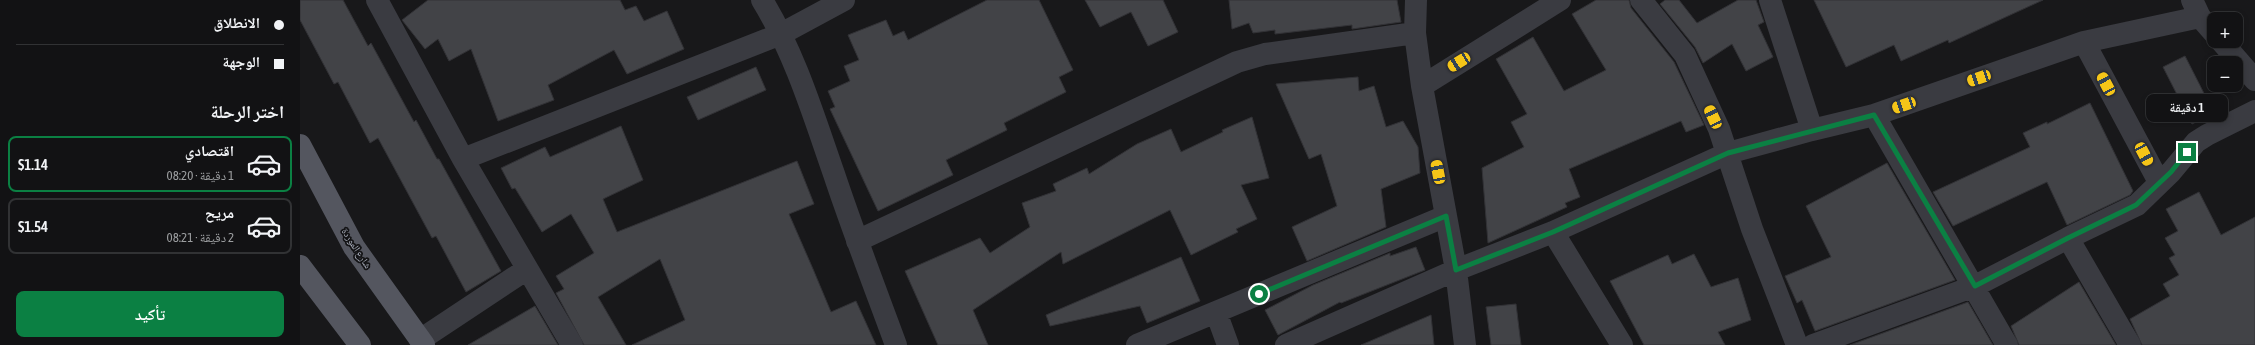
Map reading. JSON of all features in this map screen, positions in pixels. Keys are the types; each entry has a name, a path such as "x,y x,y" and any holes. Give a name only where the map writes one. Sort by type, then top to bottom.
{"main road":[{"name":"شارع الموردة","path":"300,145 354,247 422,342"},
{"path":"300,266 360,345"}],"street":[{"path":"377,0 463,159 572,345"},
{"path":"762,0 781,34 800,77 857,241 896,345"},
{"path":"463,159 781,34 844,0"},
{"path":"1416,0 1415,33 1422,86 1456,270 1464,345"},
{"path":"1422,86 1560,0"},
{"path":"1641,0 1684,55 1728,153 1752,229 1797,345"},
{"path":"1770,0 1812,130"},
{"path":"1286,345 1456,270 1553,232 1728,153 1874,115 2084,42 2196,8 2207,23"},
{"path":"857,241 1237,62 1265,54 1415,33"},
{"path":"2084,42 2159,182"},
{"path":"2227,48 2255,80"},
{"path":"1813,345 1975,286 2136,205 2171,172 2196,142 2255,111"},
{"path":"1874,115 1975,286 2007,345"},
{"path":"1137,345 1446,216"},
{"path":"1553,232 1622,345"},
{"path":"2068,238 2130,345"},
{"path":"422,342 527,269"},
{"path":"1216,312 1228,345"}],"building":[{"path":"300,0 343,0 368,46 371,43 414,122 416,120 437,159 439,159 501,271 466,292 436,236 432,238 378,138 370,143 338,82 334,84 300,20"},
{"path":"428,0 620,0 625,10 636,6 644,21 667,11 684,49 627,74 614,50 548,85 554,100 498,121 471,49 449,61 438,39 425,49 402,20"},
{"path":"987,0 1039,0 1073,70 1059,77 1066,92 1004,123 1007,130 946,160 953,175 878,211 830,109 835,107 828,91 850,81 844,66 859,60 848,35 886,20 893,36 904,31 908,40"},
{"path":"1085,0 1163,0 1178,32 1148,46 1131,12 1100,27"},
{"path":"1229,0 1397,0 1401,22 1352,29 1352,25 1275,34 1275,30 1253,33 1249,23 1232,29"},
{"path":"1596,0 1629,0 1631,8 1674,62 1704,125 1686,132 1681,121 1569,169 1580,197 1565,203 1567,207 1488,243 1482,168 1524,147 1511,122 1527,114 1496,59 1533,37 1564,91 1606,70 1572,14"},
{"path":"1665,0 1679,0 1697,23 1738,0 1756,0 1764,22 1758,25 1773,57 1746,71 1732,44 1703,63 1695,47 1660,4"},
{"path":"1814,0 2043,0 1949,43 1948,40 1901,61 1894,45 1846,67"},
{"path":"2185,56 2214,113 2192,124 2163,67"},
{"path":"756,67 766,90 698,120 687,97"},
{"path":"1358,77 1359,91 1374,86 1386,127 1403,121 1418,147 1420,173 1381,189 1386,227 1307,261 1292,227 1337,206 1321,154 1309,159 1276,84"},
{"path":"2090,103 2133,191 2130,195 2067,225 2047,182 1953,226 1933,192 2030,147 2023,133 2047,122 2047,124"},
{"path":"1252,117 1269,178 1241,185 1257,219 1236,229 1238,232 1191,255 1170,210 1063,264 1061,252 973,310 988,345 938,345 905,271 980,238 990,253 1030,227 1022,203 1056,191 1053,184 1087,168 1089,174 1137,144 1171,129 1181,152 1223,132 1222,130"},
{"path":"621,126 643,180 603,199 617,232 797,161 814,204 789,214 831,312 856,301 876,345 632,345 685,320 660,259 598,297 626,345 584,345 556,293 564,289 556,276 594,253 571,214 542,232 515,188 512,189 501,168 545,147 550,157"},
{"path":"1887,163 1955,280 1815,331 1802,300 1797,303 1785,276 1831,257 1806,206"},
{"path":"2199,192 2221,235 2255,217 2255,345 2142,345 2130,319 2170,296 2163,284 2179,275 2169,258 2175,255 2165,238 2178,231 2166,209"},
{"path":"1416,247 1425,270 1341,303 1340,302 1278,335 1265,310 1313,285 1390,253 1390,256"},
{"path":"1694,254 1711,287 1738,278 1751,320 1718,332 1725,345 1644,345 1610,281 1668,255 1672,264"},
{"path":"1181,257 1200,301 1147,323 1140,306 1050,326 1046,315"},
{"path":"2079,282 2116,345 2019,345 2011,326"},
{"path":"1968,302 1993,345 1850,345"},
{"path":"1516,304 1521,345 1491,345 1486,307"},
{"path":"535,306 558,345 468,345"},
{"path":"1431,315 1434,345 1361,345"}],"route":[{"path":"1259,294 1446,216 1456,270 1553,232 1728,153 1874,115 1975,286 2136,205 2171,172 2187,152"}]}
